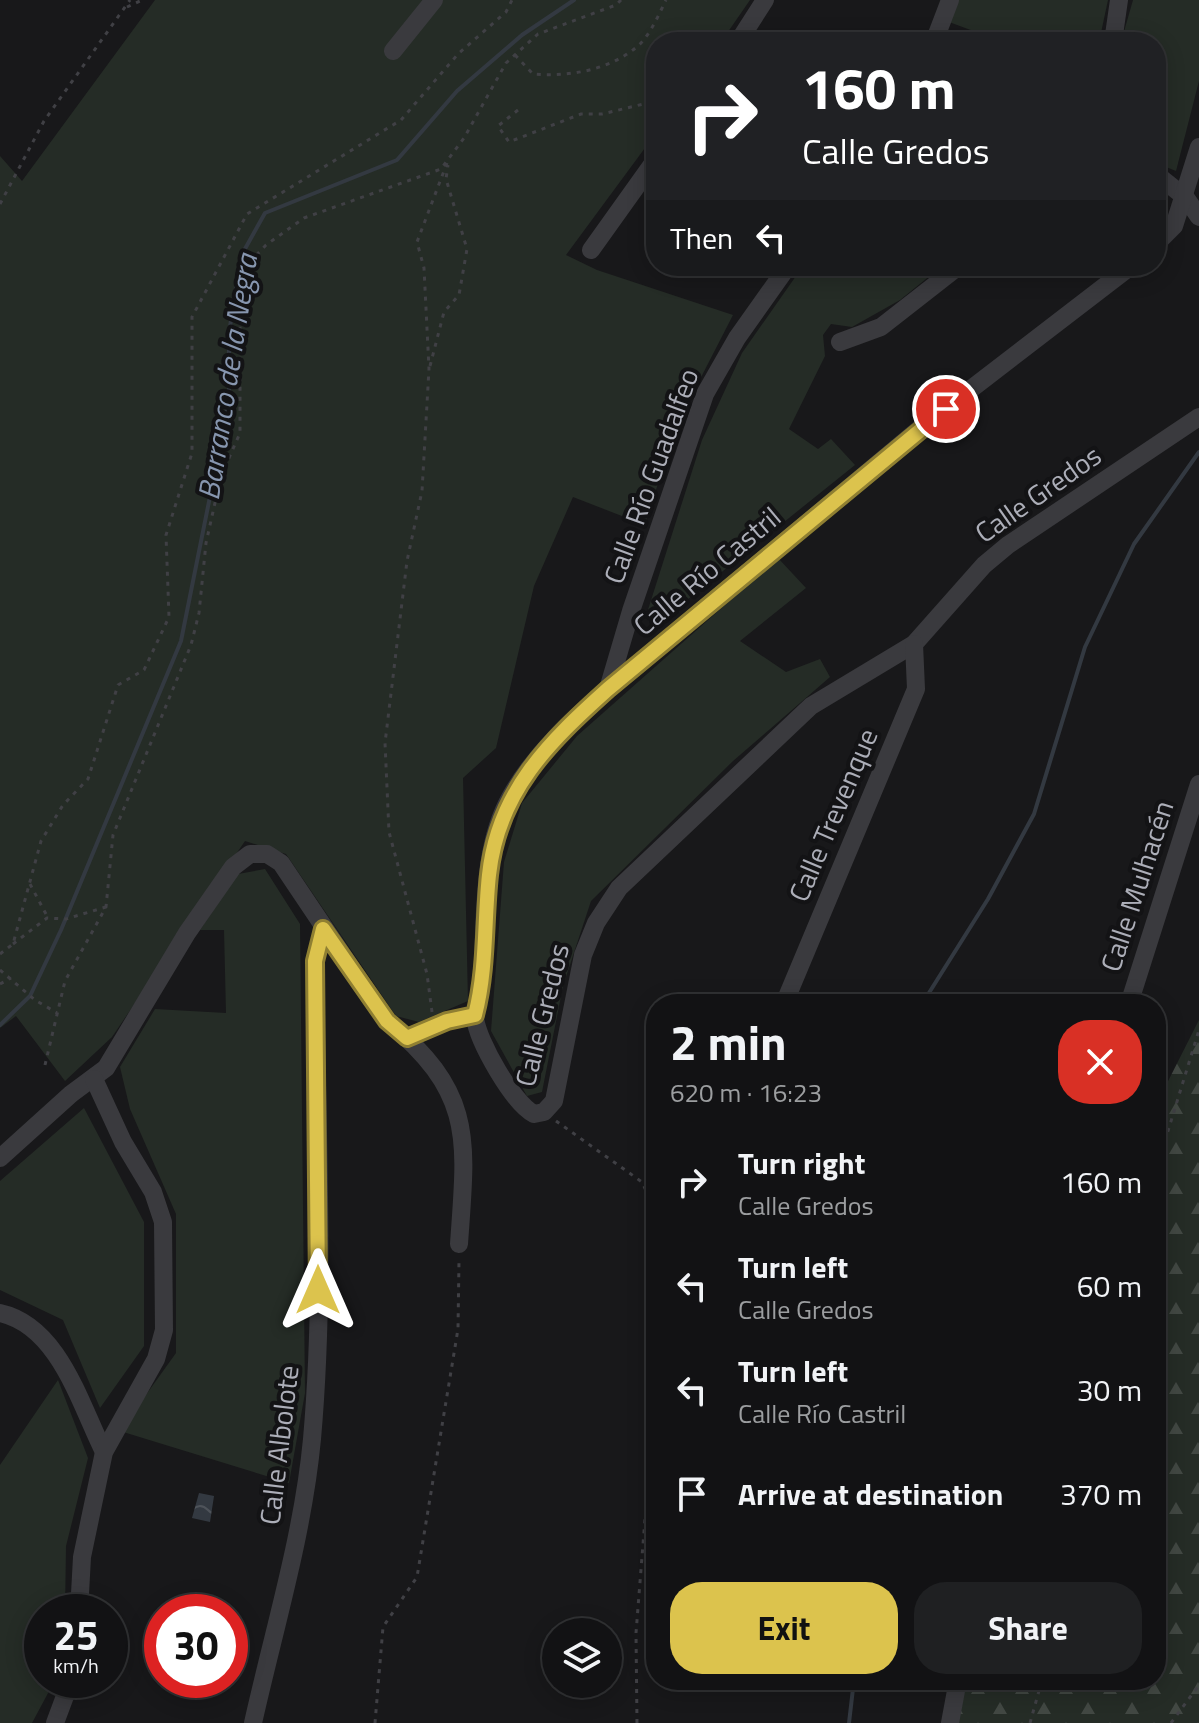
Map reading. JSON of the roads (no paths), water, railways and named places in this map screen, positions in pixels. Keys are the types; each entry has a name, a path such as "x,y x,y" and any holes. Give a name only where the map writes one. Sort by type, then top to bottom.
{"street":[{"path":"393,51 434,0"},
{"path":"744,32 765,0"},
{"path":"938,32 950,0"},
{"path":"1114,32 1119,0"},
{"path":"1166,234 1174,226 1186,198 1199,147"},
{"path":"591,250 646,173"},
{"path":"1166,182 1186,198 1199,217"},
{"name":"Calle Río Guadalfeo","path":"608,689 705,394 737,338 781,276"},
{"path":"840,342 881,327 946,276"},
{"name":"Calle Río Castril","path":"475,1015 481,992 489,873 496,834 509,799 530,765 561,731 608,689 923,426 1118,276"},
{"name":"Calle Gredos","path":"475,1015 480,1038 521,1108 534,1114 544,1112 554,1101 583,955 596,923 619,888 811,706 914,644 984,565 1008,545 1199,417"},
{"name":"Calle Río Guadalfeo","path":"626,629 632,641 644,651 656,650"},
{"name":"Calle Trevenque","path":"788,994 916,689 914,644"},
{"name":"Calle Mulhacén","path":"1132,994 1199,784"},
{"path":"0,1158 71,1094 106,1068 187,933 233,867 250,854 267,854 281,863 387,1021 407,1038 440,1077 463,1127 465,1155 459,1244"},
{"name":"Calle Albolote","path":"253,1723 299,1529 312,1442 318,1350 315,961 323,929"},
{"path":"407,1038 447,1021 475,1015"},
{"path":"80,1594 82,1557 104,1452 156,1359 164,1330 163,1222 153,1192 123,1142 94,1079"},
{"path":"0,1313 20,1320 35,1330 56,1354 104,1452"},
{"path":"950,1723 956,1690"},
{"path":"55,1723 64,1698"}],"water":[{"path":"199,1493 214,1496 210,1522 192,1518"}],"waterway":[{"name":"Barranco de la Negra","path":"0,1025 30,996 61,930 181,641 229,402 229,333 241,256 265,213 397,160 457,91 522,35 574,0"},
{"path":"928,994 988,899 1034,814 1085,647 1134,544 1199,452"},
{"path":"849,1723 853,1690"}]}
